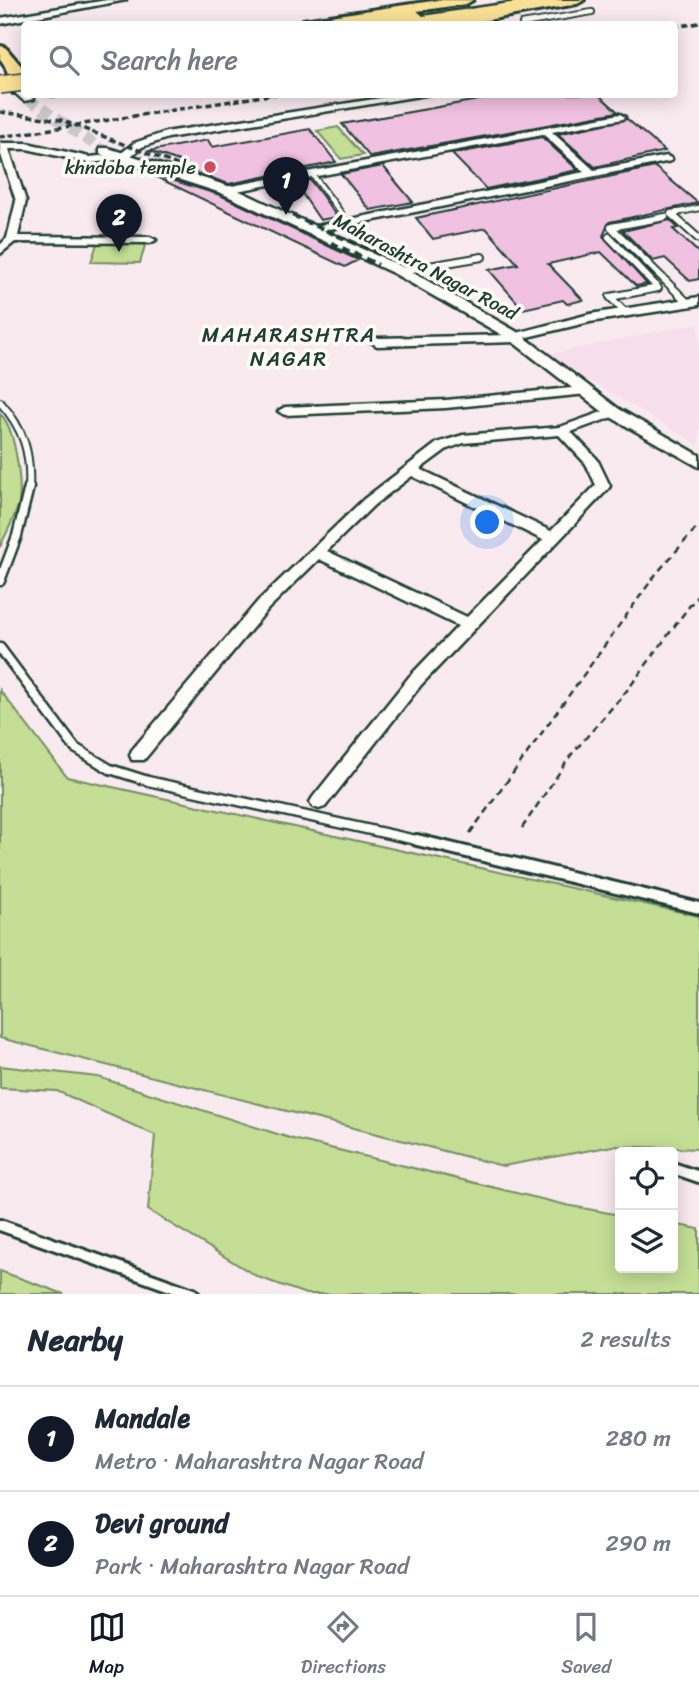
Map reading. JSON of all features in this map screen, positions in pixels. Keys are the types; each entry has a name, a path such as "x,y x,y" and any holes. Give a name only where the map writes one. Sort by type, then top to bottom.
{"highway":[{"path":"324,21 467,0"},
{"path":"374,21 510,3 560,0"},
{"path":"462,21 577,0"},
{"path":"414,21 510,3"},
{"path":"0,50 21,78"},
{"path":"0,70 21,80"},
{"path":"0,82 21,81"},
{"path":"0,93 21,82"}],"street":[{"path":"0,20 122,0"},
{"path":"0,251 12,239 21,193 2,146 27,146 89,160 123,157 138,145 166,135 401,98"},
{"path":"226,190 620,117"},
{"path":"545,131 592,174"},
{"name":"Maharashtra Nagar Road","path":"104,151 226,190 314,229 400,271 516,337 625,312 693,302"},
{"path":"314,229 667,159"},
{"path":"12,239 150,240"},
{"path":"377,342 516,337 582,391 699,462"},
{"path":"285,411 446,404 582,391"},
{"path":"138,755 263,605 369,502 410,470 451,442 562,431 613,412"},
{"path":"319,802 415,681 603,486 592,462 562,431"},
{"path":"410,470 552,538"},
{"path":"317,552 469,625"}],"lane":[{"path":"529,21 592,12"},
{"path":"312,174 341,213"},
{"path":"699,208 671,214 699,239"},
{"path":"666,217 611,227 693,302"},
{"path":"608,237 658,288 610,296 625,312"},
{"path":"400,271 482,257"},
{"path":"0,402 16,415 25,433 30,472 26,513 0,581"},
{"path":"1,652 75,748 110,769 148,781 504,859 699,908"},
{"path":"678,1170 699,1177"},
{"path":"0,1225 193,1294"}],"path":[{"path":"470,833 656,575 699,525"},
{"path":"522,828 570,755 629,688 699,593"}],"shaded area":[{"path":"699,323 699,445 546,355"}],"green space":[{"path":"338,127 363,155 341,159 317,131"},
{"path":"98,241 146,242 140,263 91,262"},
{"path":"0,414 10,430 20,493 16,513 0,547"},
{"path":"0,690 67,777 699,916 699,1149 613,1146 503,1166 0,1038"},
{"path":"0,1066 98,1077 293,1139 566,1205 615,1214 615,1273 678,1273 678,1225 699,1229 699,1294 306,1294 258,1277 148,1210 155,1135 57,1091 0,1088"},
{"path":"0,1271 64,1294 0,1294"}],"building":[{"path":"489,98 602,98 618,112 370,157 342,124"},
{"path":"627,119 665,151 595,167 558,134"},
{"path":"310,129 336,162 229,184 177,167 185,163 149,151 208,140 212,147"},
{"path":"542,137 578,170 486,189 452,154"},
{"path":"383,166 413,202 370,210 341,174"},
{"path":"655,167 698,203 609,222 603,236 647,284 636,286 601,252 548,264 583,300 567,304 563,300 523,309 489,270 518,264 486,228 433,239 416,218"},
{"path":"156,177 220,195 358,260 345,267"},
{"path":"310,180 337,217 320,220 295,183"},
{"path":"670,220 678,228 673,229 699,253 699,279 690,281 665,258 653,261 623,231"}],"tunnel":[{"path":"28,99 104,151"}],"railway":[{"path":"678,26 699,23"},
{"path":"75,125 250,98"},
{"path":"0,112 61,120 75,125"},
{"path":"0,137 75,125"},
{"path":"75,125 180,166"},
{"path":"292,215 390,259"},
{"path":"331,243 378,265"}],"place":[{"name":"khndoba temple","path":"210,167"},
{"name":"Mandale","path":"286,215"},
{"name":"Devi ground","path":"119,252"}],"district":[{"name":"MAHARASHTRA NAGAR","path":"289,347"}]}
